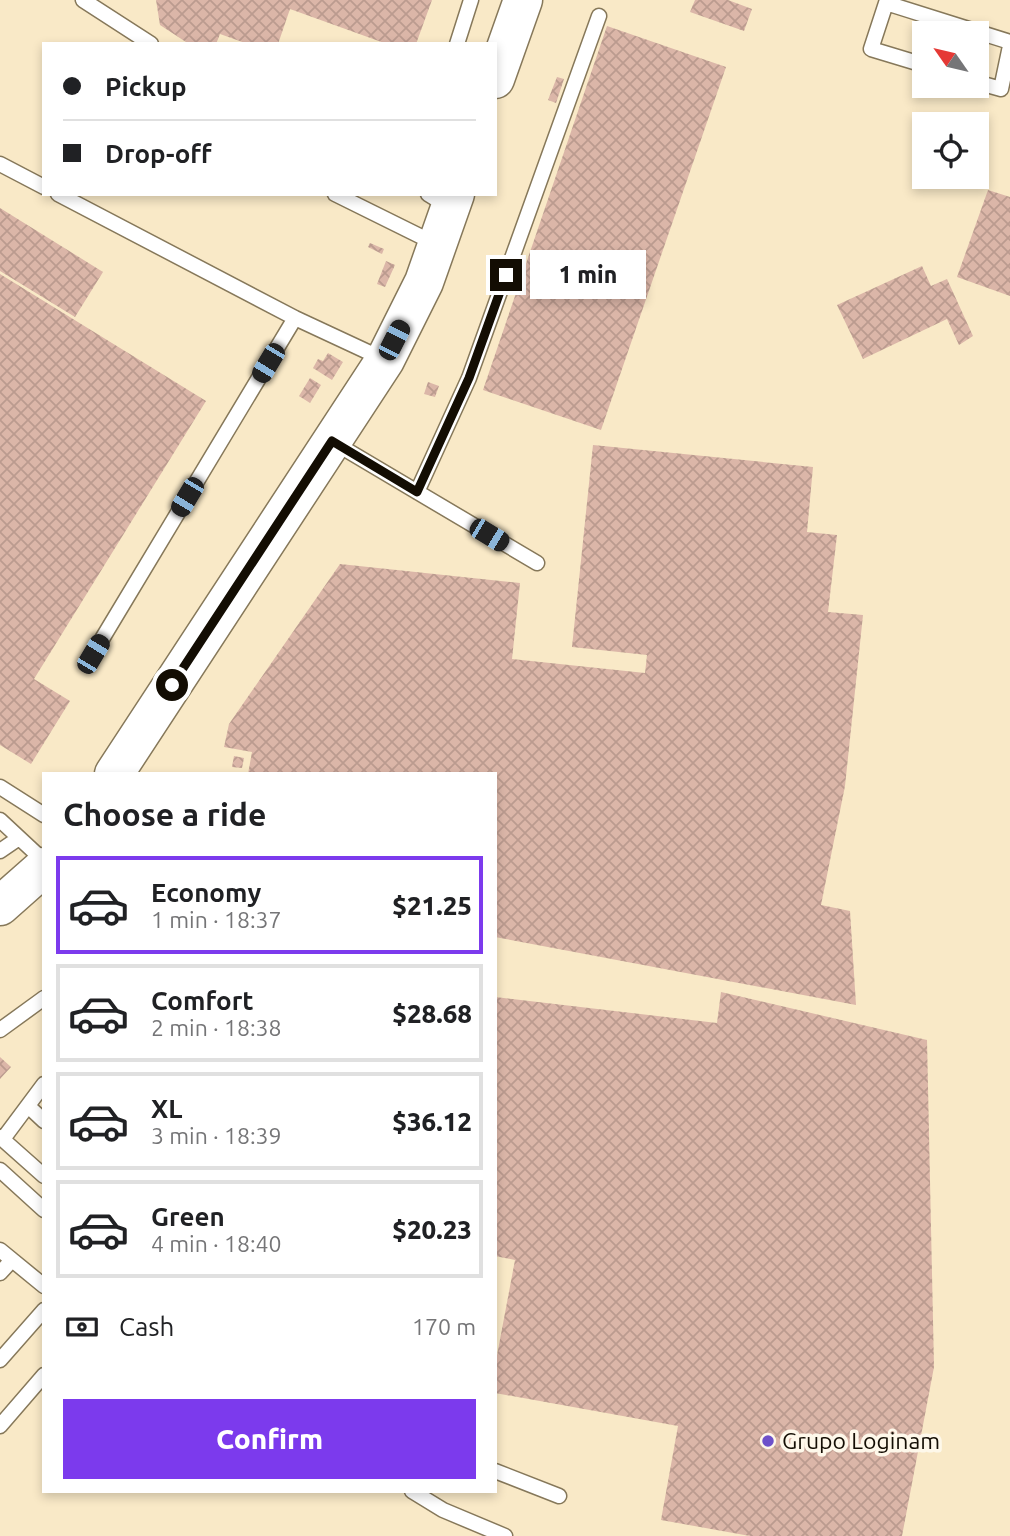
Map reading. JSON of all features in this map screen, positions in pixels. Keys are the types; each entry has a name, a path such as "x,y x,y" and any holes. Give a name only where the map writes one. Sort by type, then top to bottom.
{"main road":[{"path":"497,73 523,0"},
{"path":"115,772 385,360 424,282 437,245 444,199"},
{"path":"0,906 42,869"}],"lane":[{"path":"83,0 148,42"},
{"path":"458,42 471,0"},
{"path":"912,61 871,49 887,2 1010,44 1000,89 989,86"},
{"path":"417,492 469,378 599,16"},
{"path":"0,164 42,186"},
{"path":"62,196 295,318 385,360"},
{"path":"339,196 437,245"},
{"path":"93,654 295,318"},
{"path":"332,441 537,563"},
{"path":"0,787 42,814"},
{"path":"0,820 42,860"},
{"path":"0,851 19,838"},
{"path":"0,1030 42,999"},
{"path":"42,1087 1,1138 42,1174"},
{"path":"28,1106 42,1119"},
{"path":"0,1170 42,1208"},
{"path":"0,1273 6,1255 42,1284"},
{"path":"0,1360 42,1312"},
{"path":"0,1426 42,1377"},
{"path":"497,1472 559,1496"},
{"path":"415,1493 443,1510 505,1536"}],"building":[{"path":"156,0 432,0 417,42 381,42 290,9 279,42 242,42 220,34 217,42 186,42 160,25"},
{"path":"695,0 728,0 752,9 744,31 690,12"},
{"path":"607,26 726,67 601,430 483,390"},
{"path":"557,77 564,79 556,103 548,100"},
{"path":"988,190 1010,197 1010,296 957,277"},
{"path":"0,208 103,272 75,317 0,271"},
{"path":"370,243 384,249 382,254 368,247"},
{"path":"386,261 395,265 385,287 377,284"},
{"path":"922,266 931,286 947,279 973,336 959,345 947,319 863,359 837,305"},
{"path":"0,274 206,401 34,679 70,701 31,764 0,745"},
{"path":"328,353 343,362 332,380 313,368 318,359 323,361"},
{"path":"310,378 321,385 310,403 299,396"},
{"path":"428,382 439,386 435,397 424,394"},
{"path":"593,445 813,467 807,532 837,535 828,612 863,615 845,786 821,905 850,911 856,1005 497,937 497,772 248,772 252,752 224,747 229,724 340,564 520,583 512,659 645,673 647,655 572,647"},
{"path":"234,756 244,758 242,768 232,767"},
{"path":"721,992 927,1040 934,1367 902,1536 750,1536 661,1520 678,1426 497,1393 497,1355 515,1260 497,1256 497,997 717,1023"},
{"path":"0,1057 11,1067 0,1079"}],"place":[{"name":"Grupo Loginam","path":"768,1441"}],"route":[{"path":"172,685 332,441 417,492 469,378 506,275"}]}
